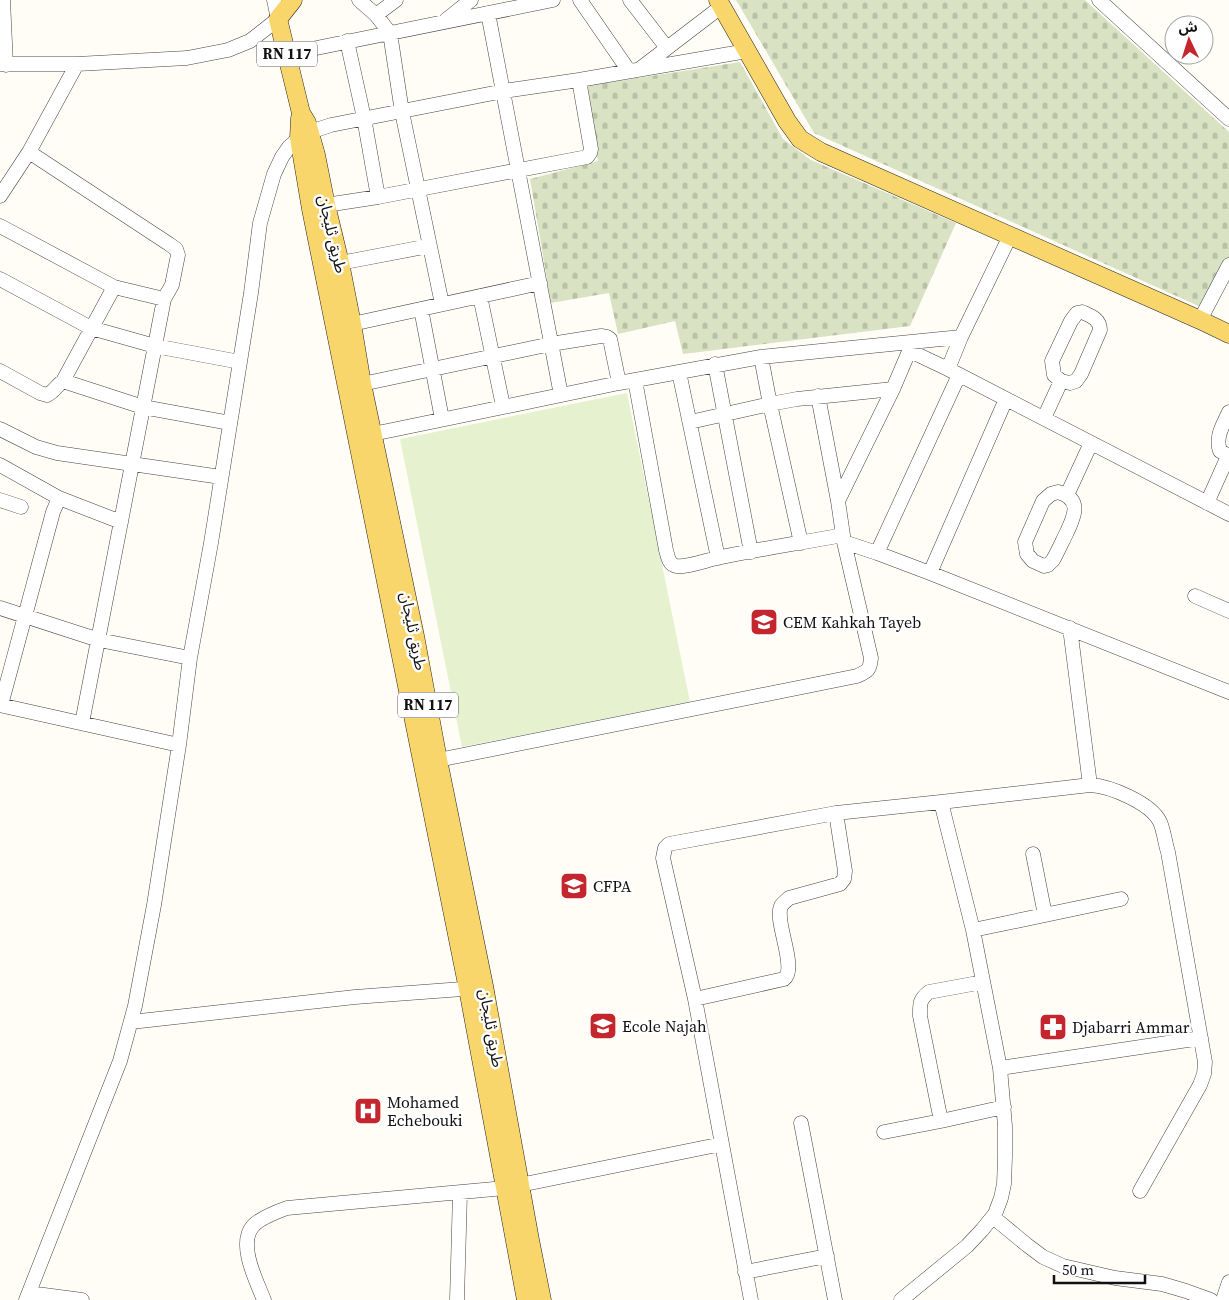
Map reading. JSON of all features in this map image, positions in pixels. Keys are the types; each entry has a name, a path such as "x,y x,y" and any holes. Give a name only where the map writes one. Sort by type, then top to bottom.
{"main road":[{"name":"RN 117","path":"278,19 294,0"},
{"path":"720,3 787,120 800,139 821,152 1229,334"},
{"name":"طريق ثليجان","path":"278,19 301,113 307,123 305,135 311,209 364,436 415,636 476,988"},
{"name":"طريق ثليجان","path":"305,135 316,155 340,264 362,384 364,436 476,988 513,1187 542,1300"},
{"name":"طريق ثليجان","path":"513,1187 526,1300"}],"street":[{"path":"3,0 3,64 77,64 187,58 228,50 250,41 278,19 274,0"},
{"path":"358,0 376,15 390,33 402,112 442,304"},
{"path":"376,15 396,0"},
{"path":"444,22 471,0"},
{"path":"286,54 553,0"},
{"path":"580,0 634,70"},
{"path":"630,0 667,48"},
{"path":"1099,0 1229,119"},
{"path":"634,70 667,48 720,3"},
{"path":"488,13 561,395"},
{"path":"347,42 364,118 378,197"},
{"path":"82,1300 28,1297 120,1061 131,1022 154,905 179,746 190,658 211,543 251,293 260,223 274,174 282,157 289,147 305,135 331,125 504,91 747,51"},
{"path":"0,196 29,152 77,64"},
{"path":"326,206 587,157 591,149 578,80"},
{"path":"29,152 176,249 178,255 172,285 164,299 82,723"},
{"path":"0,226 114,287 164,299"},
{"path":"878,552 954,372 961,337 1010,236"},
{"path":"340,264 429,246"},
{"path":"1200,320 1229,265"},
{"path":"0,279 91,328 155,346 240,362"},
{"path":"352,324 540,283"},
{"path":"0,371 40,394 47,395 52,393 58,384 64,381 114,287"},
{"path":"480,296 503,406"},
{"path":"421,309 442,419"},
{"path":"1082,312 1098,320 1100,330 1081,374 1076,381 1061,381 1054,375 1052,361 1071,321 1077,313 1082,312"},
{"path":"362,384 551,344 602,336 610,339 619,383"},
{"path":"364,436 503,406 761,356 912,347 961,337"},
{"path":"912,347 954,372 1229,514"},
{"path":"838,501 894,389 912,347"},
{"path":"761,356 801,543"},
{"path":"715,364 751,552"},
{"path":"679,372 718,558"},
{"path":"635,380 669,561 672,565 677,566 801,543 844,538 1228,690"},
{"path":"64,381 143,407 230,423"},
{"path":"1044,418 1061,381"},
{"path":"690,422 770,404 818,396 894,389"},
{"path":"438,760 848,678 867,672 871,658 844,538 818,396"},
{"path":"930,572 1006,399"},
{"path":"1206,503 1228,456 1220,451 1218,436 1229,412"},
{"path":"0,429 36,448 64,454 221,477"},
{"path":"1067,495 1091,443"},
{"path":"0,465 59,498 121,522"},
{"path":"1058,492 1067,495 1073,501 1075,508 1074,518 1053,560 1044,566 1033,561 1027,554 1025,542 1043,501 1051,494 1058,492"},
{"path":"59,498 53,512 1,705 179,746"},
{"path":"0,500 21,507"},
{"path":"1195,596 1229,610"},
{"path":"0,608 99,640 190,658"},
{"path":"1070,628 1090,785"},
{"path":"751,1300 695,1000 663,858 665,848 669,844 836,813 1090,785 1115,790 1144,806 1156,816 1160,823 1168,852 1205,1062 1204,1074 1200,1085 1140,1191"},
{"path":"901,1300 967,1246 993,1217 1001,1198 1004,1184 1004,1107 1000,1068 973,930 942,802"},
{"path":"695,1000 784,979 788,976 788,962 780,914 781,906 789,898 840,884 844,879 845,871 836,813"},
{"path":"1033,854 1045,915"},
{"path":"973,930 1121,899"},
{"path":"941,1121 920,1016 920,1004 922,998 929,992 983,982"},
{"path":"131,1022 355,996 476,988"},
{"path":"1000,1068 1201,1038"},
{"path":"884,1132 1004,1107"},
{"path":"801,1123 835,1300"},
{"path":"264,1300 248,1258 246,1241 252,1227 272,1213 287,1208 513,1187 722,1144"},
{"path":"458,1300 460,1192"},
{"path":"993,1217 1043,1257 1063,1266 1115,1278 1162,1284 1211,1300"},
{"path":"746,1272 827,1256"},
{"path":"1223,1300 1229,1282"}],"green space":[{"path":"736,0 1085,0 1229,132 1229,259 1203,308 814,133"},
{"path":"740,62 783,139 811,160 956,223 910,326 683,354 675,321 618,334 609,293 551,303 530,179 598,161 587,86"},
{"path":"627,393 690,702 462,747 400,439"}],"place":[{"name":"CEM Kahkah Tayeb","path":"764,622"},
{"name":"CFPA","path":"574,886"},
{"name":"Ecole Najah","path":"603,1026"},
{"name":"Djabarri Ammar","path":"1053,1027"},
{"name":"Mohamed Echebouki","path":"368,1111"}]}
